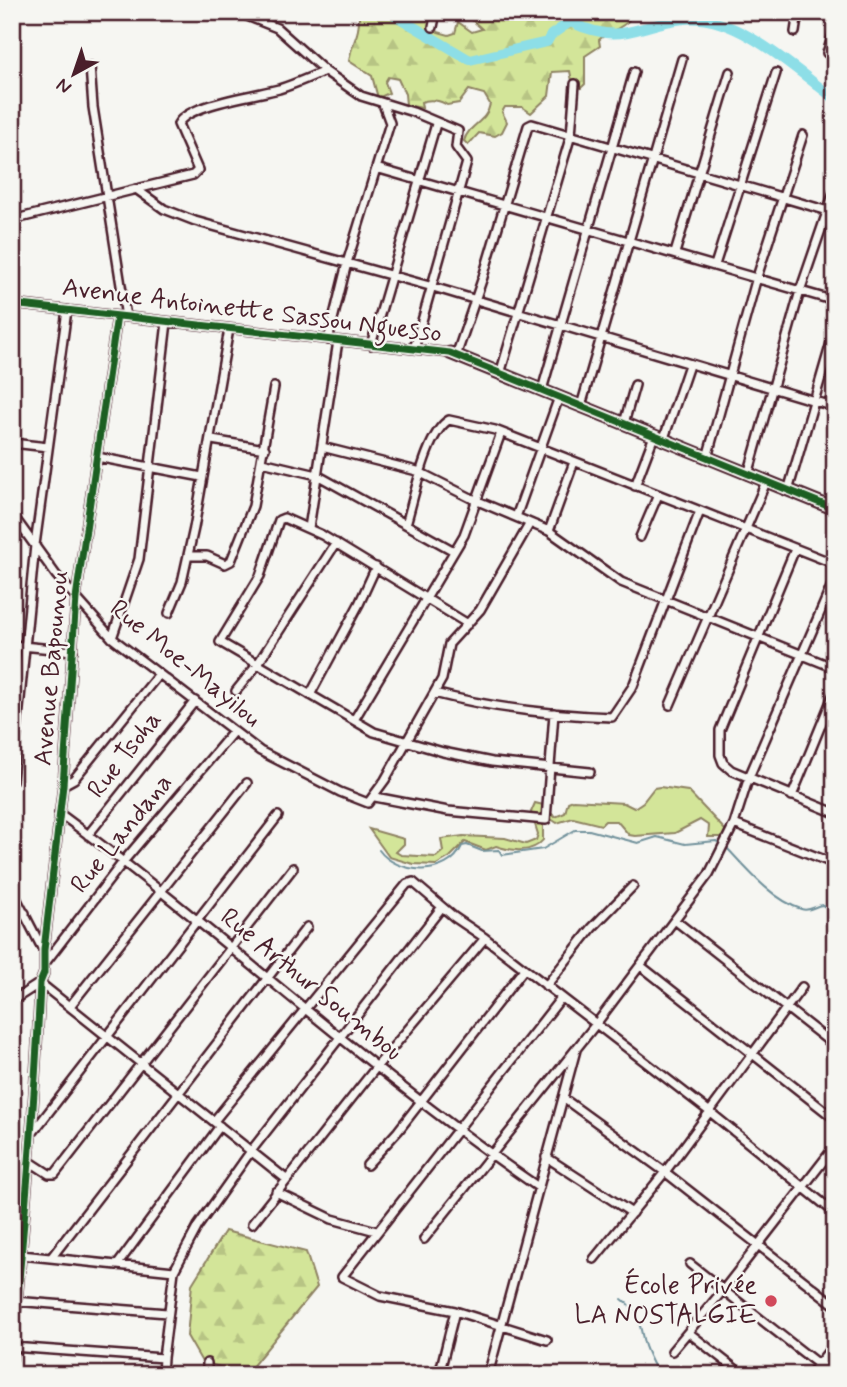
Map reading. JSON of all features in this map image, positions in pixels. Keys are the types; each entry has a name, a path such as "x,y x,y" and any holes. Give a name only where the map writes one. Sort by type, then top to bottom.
{"street":[{"path":"237,12 277,28 325,71 361,96 423,115 436,124 458,131 457,147 467,162 414,349"},
{"path":"433,27 436,12"},
{"path":"794,32 799,12"},
{"path":"827,53 835,28"},
{"path":"581,406 682,59"},
{"path":"90,66 93,107 127,317"},
{"path":"12,220 193,175 198,170 178,124 183,116 229,98 278,89 325,71"},
{"path":"542,390 634,72"},
{"path":"675,253 730,72"},
{"path":"715,264 776,73"},
{"path":"500,374 571,135 575,84"},
{"path":"12,86 16,122 12,174"},
{"path":"328,340 346,263 390,123 383,104"},
{"path":"372,345 436,124"},
{"path":"453,354 475,300 528,126 538,125 831,212"},
{"path":"707,458 757,277 803,135"},
{"path":"376,168 630,239 835,301"},
{"path":"136,189 180,216 433,287 835,407"},
{"path":"748,475 800,290 831,212 835,189"},
{"name":"Avenue Antoinette Sassou Nguesso","path":"12,304 453,354 832,508"},
{"path":"12,781 35,545 67,310"},
{"name":"Avenue Bapounou","path":"12,1358 15,1254 34,1131 40,984 45,964 44,950 63,785 76,598 117,316"},
{"path":"112,638 139,559 167,322"},
{"path":"169,612 178,595 188,556 202,477 212,440 216,390 229,328"},
{"path":"788,491 835,329"},
{"path":"309,528 338,341"},
{"path":"635,486 689,365"},
{"path":"624,423 635,385"},
{"path":"188,556 211,557 225,564 231,561 248,523 265,449 274,387"},
{"path":"516,517 559,397"},
{"path":"406,524 421,473 445,421 466,423 501,433 835,564"},
{"path":"354,720 454,551 478,502 501,433"},
{"path":"212,440 265,449"},
{"path":"12,443 48,447"},
{"path":"322,447 421,473 478,502 549,531 611,577 835,668"},
{"path":"97,457 202,477"},
{"path":"262,462 317,475 454,551"},
{"path":"549,531 574,462"},
{"path":"670,705 766,482"},
{"path":"832,508 835,490"},
{"path":"640,537 658,495"},
{"path":"434,693 471,702 554,713 612,717 618,713 633,686 700,511"},
{"name":"Rue Moe-Mayilou","path":"12,514 76,598 112,638 260,751 340,792 371,800 448,811 546,820 550,768"},
{"path":"468,624 336,543 309,528 280,519 260,576 222,638 222,645 374,732 492,762 590,772"},
{"path":"371,800 444,673 449,644 468,624 496,585 530,523"},
{"path":"236,691 257,665 336,543"},
{"path":"795,549 757,637 718,743 723,763 749,777 835,813"},
{"path":"310,695 376,567"},
{"path":"424,1240 596,1024 709,874 734,824 749,777 835,578"},
{"path":"12,645 73,651"},
{"path":"63,785 74,779 159,674"},
{"path":"792,796 835,691"},
{"name":"Rue Tsoha","path":"88,835 195,701"},
{"path":"550,768 554,713"},
{"name":"Rue Landana","path":"45,964 124,862 233,732"},
{"path":"70,1006 247,783"},
{"name":"Rue Arthur Soumbou","path":"59,813 197,919 420,1101 537,1187"},
{"path":"34,1131 106,1034 278,816"},
{"path":"734,824 835,864"},
{"path":"29,1161 49,1174 55,1174 293,868"},
{"path":"118,1264 217,1124 306,1007 407,884 413,882 710,1112 835,1213"},
{"path":"546,986 592,928 633,886"},
{"path":"12,890 44,950"},
{"path":"162,1375 167,1313 174,1271 198,1226 251,1151 442,907"},
{"path":"12,920 25,913"},
{"path":"676,921 835,1046"},
{"path":"51,1258 307,927"},
{"path":"252,1224 378,1065 485,938"},
{"path":"641,966 835,1119"},
{"path":"367,1165 524,969"},
{"path":"12,1000 40,984 286,1179"},
{"path":"594,1259 666,1172 803,987"},
{"path":"547,1340 455,1311 380,1296 342,1277 561,999"},
{"path":"488,1375 577,1046"},
{"path":"563,1098 666,1172 835,1305"},
{"path":"672,1351 724,1289 835,1146"},
{"path":"546,1157 632,1213"},
{"path":"276,1192 332,1219 376,1231"},
{"path":"12,1207 24,1208"},
{"path":"15,1254 174,1271"},
{"path":"690,1264 832,1375"},
{"path":"14,1301 167,1313"},
{"path":"439,1375 455,1311"},
{"path":"688,1332 743,1375"},
{"path":"810,1375 835,1343"},
{"path":"13,1347 163,1358"},
{"path":"207,1363 207,1375"}],"green space":[{"path":"359,12 421,12 432,17 438,32 449,35 455,33 458,22 472,32 482,29 472,20 470,12 624,12 629,20 599,40 600,46 585,56 585,84 581,88 572,81 570,71 552,72 549,96 531,113 522,107 505,107 502,112 507,122 502,132 495,136 479,133 468,145 464,141 466,136 485,115 490,104 484,94 469,90 459,103 447,105 427,100 421,102 422,108 406,105 405,94 398,79 388,77 385,82 389,93 378,98 372,76 349,61 358,28"},
{"path":"654,788 688,791 727,832 725,837 708,837 709,826 700,820 675,833 635,836 629,835 617,821 605,821 601,825 573,818 557,823 548,817 543,819 543,840 533,848 514,850 496,846 486,850 465,842 450,857 436,865 413,864 389,857 369,829 404,839 404,844 396,852 401,855 436,857 443,851 441,839 463,836 505,838 526,844 536,840 538,834 531,812 535,803 543,805 555,817 565,813 568,802 573,800 624,803 634,808 643,802"},
{"path":"225,1231 306,1252 317,1287 246,1374 202,1362 187,1336 192,1284"}],"waterway":[{"path":"389,12 470,60 547,42 551,35 570,22 604,33 617,33 685,19 704,20 745,34 784,59 835,99"},
{"path":"379,850 397,864 422,869 446,864 462,846 467,845 482,851 499,850 502,855 543,849 575,830 589,830 638,843 657,837 685,844 716,841 722,844"},
{"path":"726,847 760,882 780,898 804,910 822,905 835,913"},
{"path":"622,1299 636,1314 645,1347 658,1375"}],"cycle path":[{"path":"12,304 450,353 835,509"},
{"path":"12,1358 32,1124 40,983 44,973 44,950 63,785 76,598 117,316"}],"place":[{"name":"École Privée LA NOSTALGIE","path":"771,1301"}]}
